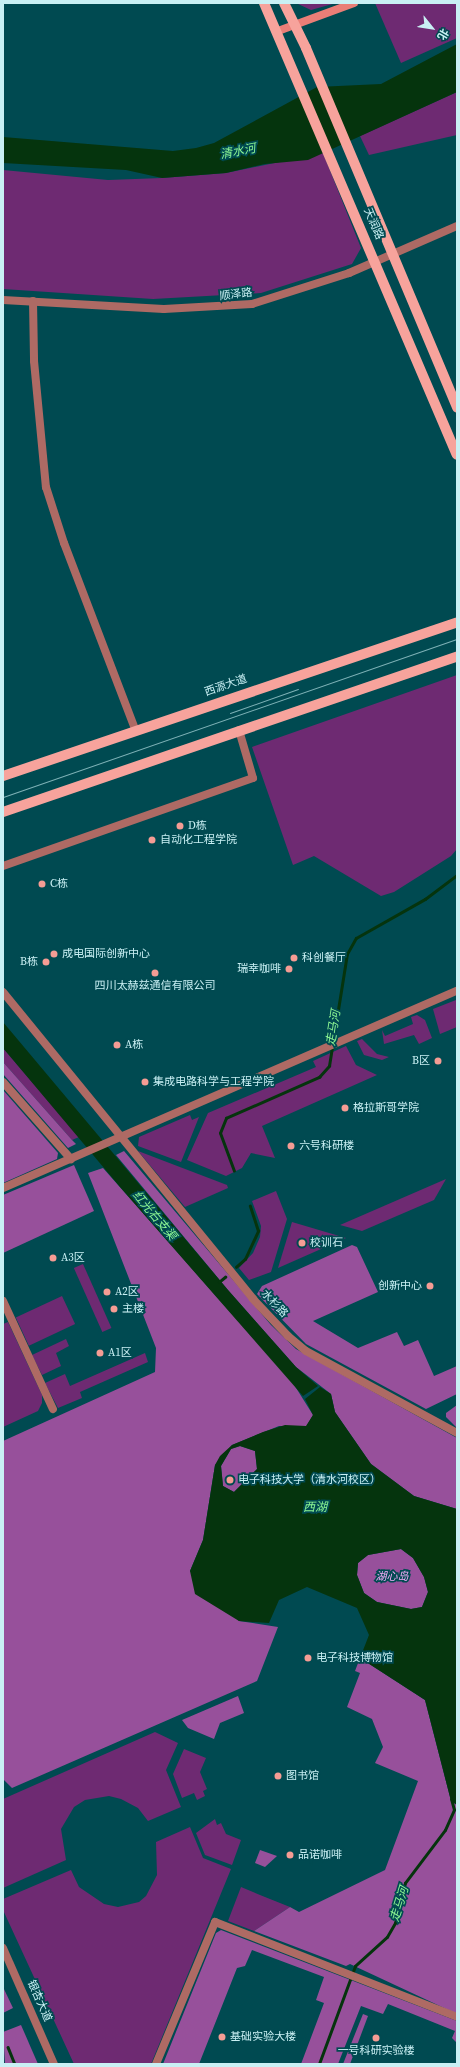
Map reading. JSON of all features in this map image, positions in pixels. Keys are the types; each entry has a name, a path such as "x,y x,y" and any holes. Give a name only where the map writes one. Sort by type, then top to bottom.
{"main road":[{"name":"天润路","path":"264,3 304,88 457,455"},
{"name":"天润路","path":"284,3 320,81 457,408"},
{"name":"西源大道","path":"3,776 457,622"},
{"path":"3,812 239,730 457,657"}],"street":[{"path":"278,31 354,3"},
{"name":"顺泽路","path":"3,300 164,308 252,304 298,292 376,262 457,226"},
{"path":"33,301 34,361 46,487 64,543 135,730"},
{"path":"3,866 253,778 239,730"},
{"name":"水杉路","path":"3,992 253,1299 296,1343 457,1433"},
{"path":"3,1188 457,992"},
{"path":"3,1082 70,1159"},
{"path":"3,1301 53,1409"},
{"path":"156,2064 216,1922 367,1980 457,2017"},
{"name":"银杏大道","path":"3,1948 54,2064"}],"shaded area":[{"path":"296,3 336,3 311,10"},
{"path":"375,3 457,3 457,38 401,63"},
{"path":"457,92 457,135 369,155 360,136"},
{"path":"323,153 361,248 352,264 261,293 153,299 3,289 3,170 108,180 162,178 226,173"},
{"path":"457,675 457,849 451,856 394,892 381,896 314,856 293,865 252,747"},
{"path":"456,1000 457,1027 440,1034 433,1009"},
{"path":"417,1015 425,1020 432,1038 419,1044 414,1035 384,1044 382,1030 385,1036 413,1024 411,1017"},
{"path":"362,1039 377,1054 389,1057 382,1060 364,1055 357,1041"},
{"path":"346,1046 356,1065 377,1075 262,1126 275,1158 251,1153 242,1168 226,1176 187,1160 208,1113 316,1067 313,1061"},
{"path":"3,1048 79,1137 72,1140 3,1062"},
{"path":"190,1115 192,1120 199,1117 181,1162 138,1146 139,1137"},
{"path":"138,1151 227,1185 228,1188 185,1207"},
{"path":"446,1179 434,1200 362,1231 340,1225"},
{"path":"276,1191 287,1219 271,1272 249,1280 239,1268 253,1253 260,1237 261,1226 252,1201"},
{"path":"292,1222 346,1238 278,1268"},
{"path":"83,1264 111,1328 102,1332 74,1268"},
{"path":"62,1296 75,1324 29,1346 16,1318"},
{"path":"8,1322 42,1395 42,1403 38,1411 3,1427 3,1324"},
{"path":"66,1339 69,1346 56,1353 61,1366 42,1375 32,1355"},
{"path":"145,1353 148,1362 80,1392 82,1398 58,1408 45,1383 65,1374 70,1386"},
{"path":"155,1732 178,1743 166,1770 181,1807 148,1821 138,1808 121,1799 109,1796 85,1800 74,1807 61,1829 66,1860 3,1888 3,1799"},
{"path":"184,1749 206,1758 200,1772 207,1789 203,1791 205,1796 197,1800 194,1793 182,1798 173,1774"},
{"path":"215,1819 217,1825 221,1823 226,1834 241,1840 232,1865 205,1855 196,1833"},
{"path":"190,1827 203,1858 231,1869 151,2064 74,2064 3,1910 3,1899 71,1870 79,1887 104,1904 118,1907 139,1902 146,1896 157,1875 156,1842"},
{"path":"241,1887 290,1907 254,1931 228,1921"}],"green space":[{"path":"3,1062 76,1144 68,1148 3,1074"},
{"path":"3,1090 58,1153 57,1159 3,1183"},
{"path":"124,1151 271,1325 296,1349 457,1438 457,1509 414,1496 371,1464 335,1412 331,1394 296,1367 228,1290 116,1155"},
{"path":"74,1165 94,1211 3,1253 3,1195"},
{"path":"103,1168 293,1383 313,1415 306,1427 279,1426 232,1445 215,1465 203,1540 190,1571 239,1621 278,1627 257,1681 12,1788 3,1779 3,1441 155,1372 156,1348 88,1173"},
{"path":"352,1245 357,1247 378,1292 313,1321 358,1348 397,1332 404,1346 418,1340 434,1376 457,1366 457,1394 426,1409 306,1344 257,1294 262,1286"},
{"path":"457,1405 457,1428 446,1417 446,1413"},
{"path":"240,1446 255,1451 257,1469 234,1492 223,1486 221,1466 231,1449"},
{"name":"湖心岛","path":"401,1549 413,1558 424,1577 428,1592 422,1607 411,1609 377,1602 364,1593 357,1575 358,1563 368,1555"},
{"path":"360,1658 425,1700 451,1801 457,1805 457,2014 350,1964 346,1966 254,1931 290,1907 299,1912 385,1870 418,1781 375,1763 383,1747 372,1719 347,1707 360,1673 355,1671"},
{"path":"238,1696 244,1713 220,1723 214,1739 188,1728 182,1720"},
{"path":"260,1850 277,1856 265,1867 255,1863"},
{"path":"221,1930 457,2021 457,2043 452,2038 455,2031 388,2004 383,2014 361,2006 338,2064 301,2064 324,2003 316,2000 324,1977 252,1950 245,1966 237,1968 199,2064 163,2064 216,1933"},
{"path":"3,1987 13,2008 3,2013"},
{"path":"363,2014 368,2016 350,2064 343,2064"},
{"path":"21,2025 38,2064 5,2064 3,2032"}],"water":[{"name":"清水河","path":"457,44 457,92 308,160 265,164 226,173 162,178 126,170 3,163 3,137 173,151 196,148 214,143 317,87 381,84"},
{"name":"红光右支渠","path":"3,1022 228,1290 296,1367 318,1386 303,1396 120,1187 3,1048"},
{"name":"西湖","path":"320,1387 331,1394 335,1412 371,1464 414,1496 457,1509 457,1805 451,1801 425,1700 360,1658 369,1635 357,1608 307,1587 279,1600 269,1623 239,1621 195,1594 190,1571 203,1540 215,1465 220,1456 232,1445 263,1432 285,1425 306,1426 313,1415 305,1399","holes":["240,1446 255,1451 257,1469 234,1492 223,1486 221,1466 231,1449","401,1549 413,1558 424,1577 428,1592 422,1607 411,1609 377,1602 364,1593 357,1575 358,1563 368,1555"]}],"waterway":[{"name":"走马河","path":"234,1171 220,1133 226,1118 319,1077 329,1066 347,954 356,938 425,899 457,875"},
{"name":"走马河","path":"236,1267 245,1259 258,1231 250,1206"},
{"name":"走马河","path":"219,1282 225,1277"},
{"name":"走马河","path":"319,2064 355,1966 387,1937 395,1923 405,1883 445,1830 454,1810 451,1799"},
{"path":"8,2047 15,2064"}],"tram line":[{"path":"3,797 457,639"},
{"path":"230,713 298,689"}],"place":[{"name":"D栋","path":"180,826"},
{"name":"自动化工程学院","path":"152,840"},
{"name":"C栋","path":"42,884"},
{"name":"成电国际创新中心","path":"54,954"},
{"name":"科创餐厅","path":"294,958"},
{"name":"B栋","path":"46,962"},
{"name":"瑞幸咖啡","path":"289,969"},
{"name":"四川太赫兹通信有限公司","path":"155,973"},
{"name":"A栋","path":"117,1045"},
{"name":"B区","path":"438,1061"},
{"name":"集成电路科学与工程学院","path":"145,1082"},
{"name":"格拉斯哥学院","path":"345,1108"},
{"name":"六号科研楼","path":"291,1146"},
{"name":"校训石","path":"302,1243"},
{"name":"A3区","path":"53,1258"},
{"name":"创新中心","path":"430,1286"},
{"name":"A2区","path":"107,1292"},
{"name":"主楼","path":"114,1309"},
{"name":"A1区","path":"100,1353"},
{"name":"电子科技大学（清水河校区）","path":"230,1480"},
{"name":"电子科技博物馆","path":"308,1658"},
{"name":"图书馆","path":"278,1776"},
{"name":"品诺咖啡","path":"290,1855"},
{"name":"基础实验大楼","path":"222,2037"},
{"name":"一号科研实验楼","path":"376,2038"}]}
